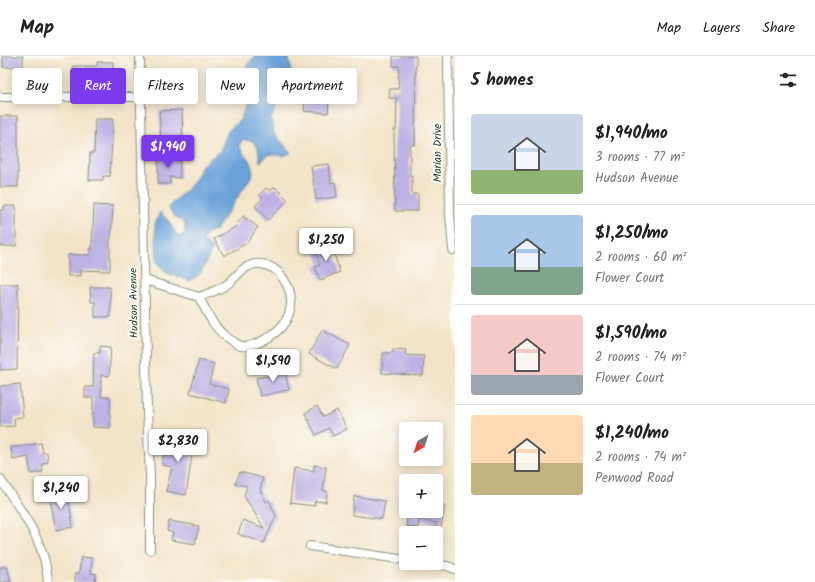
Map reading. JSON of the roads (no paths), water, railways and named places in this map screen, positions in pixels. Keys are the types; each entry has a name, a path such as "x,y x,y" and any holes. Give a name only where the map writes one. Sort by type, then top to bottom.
{"street":[{"name":"Hudson Avenue","path":"140,56 140,68"},
{"name":"Marian Drive","path":"448,56 453,250"},
{"path":"0,97 134,97"},
{"name":"Hudson Avenue","path":"141,104 147,412 150,476 150,550"},
{"path":"145,280 199,297 214,292 229,283 240,271 256,264 267,265 283,277 290,293 292,307 285,323 273,335 256,344 241,346 222,336 210,320 199,297"},
{"path":"0,479 33,528 44,557 48,582"},
{"path":"310,546 399,559"},
{"path":"443,565 455,569"}],"water":[{"path":"255,56 289,58 291,68 267,68 267,104 278,104 271,119 274,133 291,153 283,156 269,154 260,162 258,148 252,141 243,140 239,145 244,155 250,160 253,174 216,230 208,232 202,241 213,248 200,274 190,281 165,272 157,262 155,224 160,212 168,220 178,237 185,234 185,223 175,217 168,207 193,183 201,166 220,151 228,131 241,119 246,104 259,104 259,68 247,68 247,65"}]}
